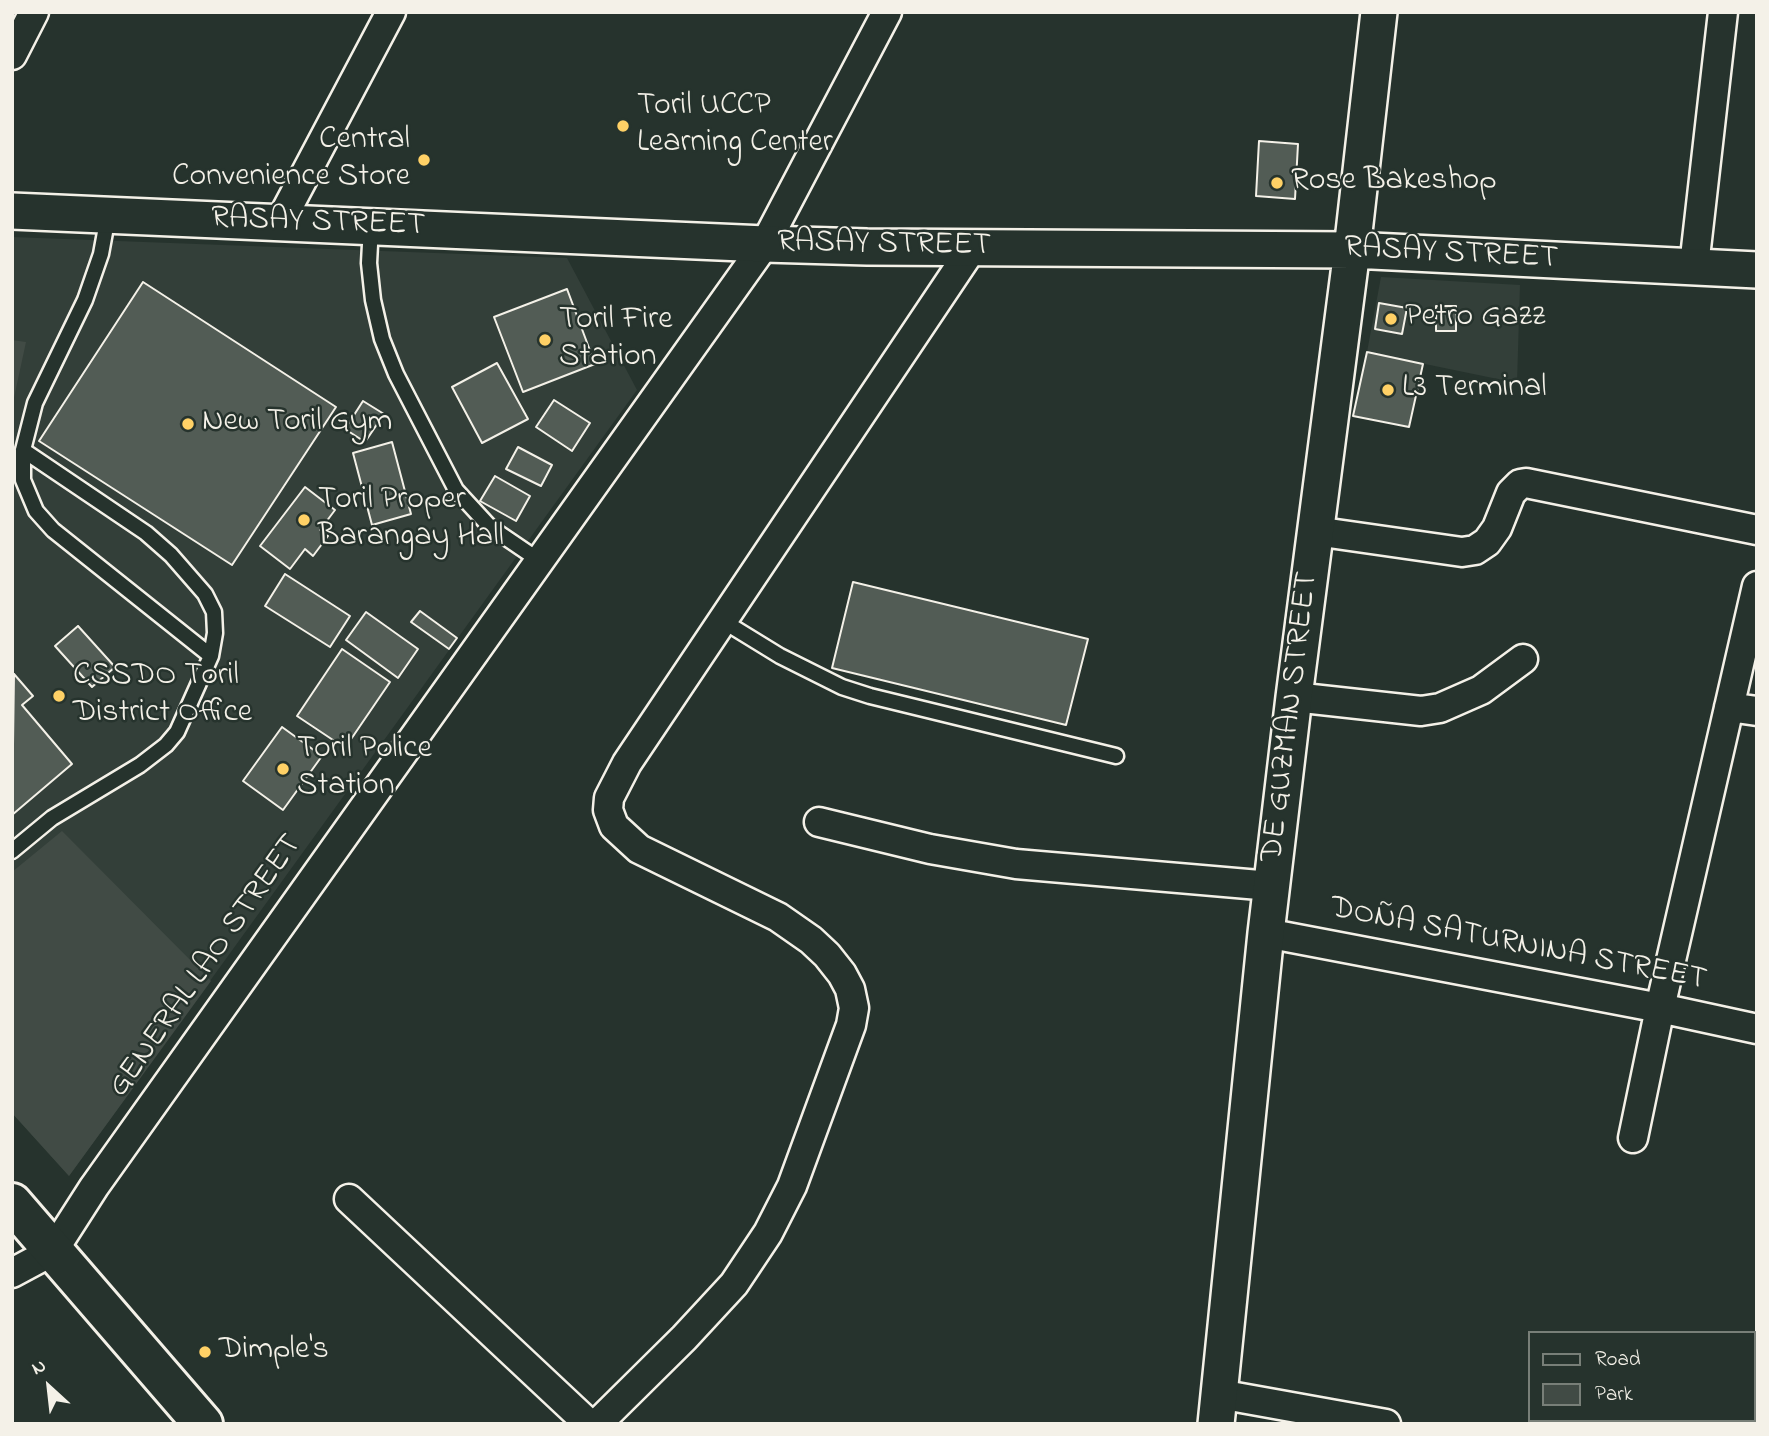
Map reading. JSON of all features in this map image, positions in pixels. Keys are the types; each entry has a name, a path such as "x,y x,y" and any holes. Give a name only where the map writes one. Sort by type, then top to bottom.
{"main road":[{"path":"12,1203 203,1424"}],"street":[{"path":"12,55 34,12"},
{"path":"280,222 391,12"},
{"name":"GENERAL LAO STREET","path":"12,1273 52,1251 94,1187 765,244 887,12"},
{"name":"DE GUZMAN STREET","path":"1218,1409 1271,886 1314,531 1352,250 1379,12"},
{"path":"1694,267 1723,12"},
{"name":"RASAY STREET","path":"12,211 765,244 1352,250 1757,270"},
{"path":"597,1424 734,1284 768,1233 792,1186 851,1025 854,1008 850,989 842,974 827,954 811,940 778,917 639,849 614,826 608,810 610,798 627,763 973,247"},
{"path":"1314,531 1462,552 1475,550 1486,542 1497,528 1511,493 1520,484 1526,483 1757,530"},
{"path":"1633,1138 1660,1008 1757,586"},
{"path":"1294,697 1421,711 1440,708 1482,690 1523,659"},
{"path":"1729,707 1757,711"},
{"path":"819,822 930,849 1016,864 1271,886"},
{"name":"DOÑA SATURNINA STREET","path":"1266,933 1757,1029"},
{"path":"349,1199 589,1424"},
{"path":"1218,1409 1386,1424"}],"lane":[{"path":"108,215 101,254 93,277 60,353 34,403 23,450 23,480 36,511 53,530 211,656"},
{"path":"370,226 369,263 373,300 382,339 396,374 456,490 490,527 540,561"},
{"path":"12,851 52,818 140,765 166,745 177,732 211,656 215,633 214,612 205,594 146,533 23,450"},
{"path":"723,621 780,656 842,687 1116,756"}],"shaded area":[{"path":"12,237 567,258 637,390 69,1176 12,1113"},
{"path":"1381,277 1520,285 1517,383 1367,352"}],"green space":[{"path":"12,340 26,342 12,407"},
{"path":"62,831 211,981 69,1176 12,1113 12,872"}],"building":[{"path":"1259,141 1298,144 1295,199 1256,196"},
{"name":"New Toril Gym","path":"143,282 336,407 232,565 39,441"},
{"name":"Toril Fire Station","path":"567,289 595,364 523,392 494,317"},
{"name":"Petro Gazz","path":"1379,303 1407,308 1402,334 1375,329"},
{"path":"1436,306 1456,306 1456,331 1436,331"},
{"name":"L3 Terminal","path":"1367,352 1423,364 1409,427 1353,416"},
{"path":"497,363 528,419 482,443 452,387"},
{"path":"554,400 590,423 572,451 536,427"},
{"path":"363,401 384,414 365,442 345,429"},
{"path":"392,442 411,514 372,525 353,453"},
{"path":"518,447 552,465 541,486 506,469"},
{"path":"495,476 530,496 516,521 480,501"},
{"name":"Toril Proper Barangay Hall","path":"305,487 335,510 320,530 328,536 313,556 305,549 290,569 260,546"},
{"path":"285,574 350,616 330,647 265,606"},
{"path":"853,582 1088,639 1066,725 832,668"},
{"path":"420,611 457,638 449,649 411,622"},
{"path":"366,612 418,649 398,678 346,640"},
{"path":"78,626 115,667 92,687 55,646"},
{"path":"342,649 390,682 345,748 297,716"},
{"path":"14,674 33,696 22,705 72,764 12,815"},
{"name":"Toril Police Station","path":"282,727 322,756 283,810 243,781"}],"place":[{"name":"Toril UCCP Learning Center","path":"623,126"},
{"name":"Central Convenience Store","path":"424,160"},
{"name":"Rose Bakeshop","path":"1277,183"},
{"name":"Petro Gazz","path":"1391,319"},
{"name":"Toril Fire Station","path":"545,340"},
{"name":"L3 Terminal","path":"1388,390"},
{"name":"New Toril Gym","path":"188,424"},
{"name":"Toril Proper Barangay Hall","path":"304,520"},
{"name":"CSSDO Toril District Office","path":"59,696"},
{"name":"Toril Police Station","path":"283,769"},
{"name":"Dimple's","path":"205,1352"}]}
